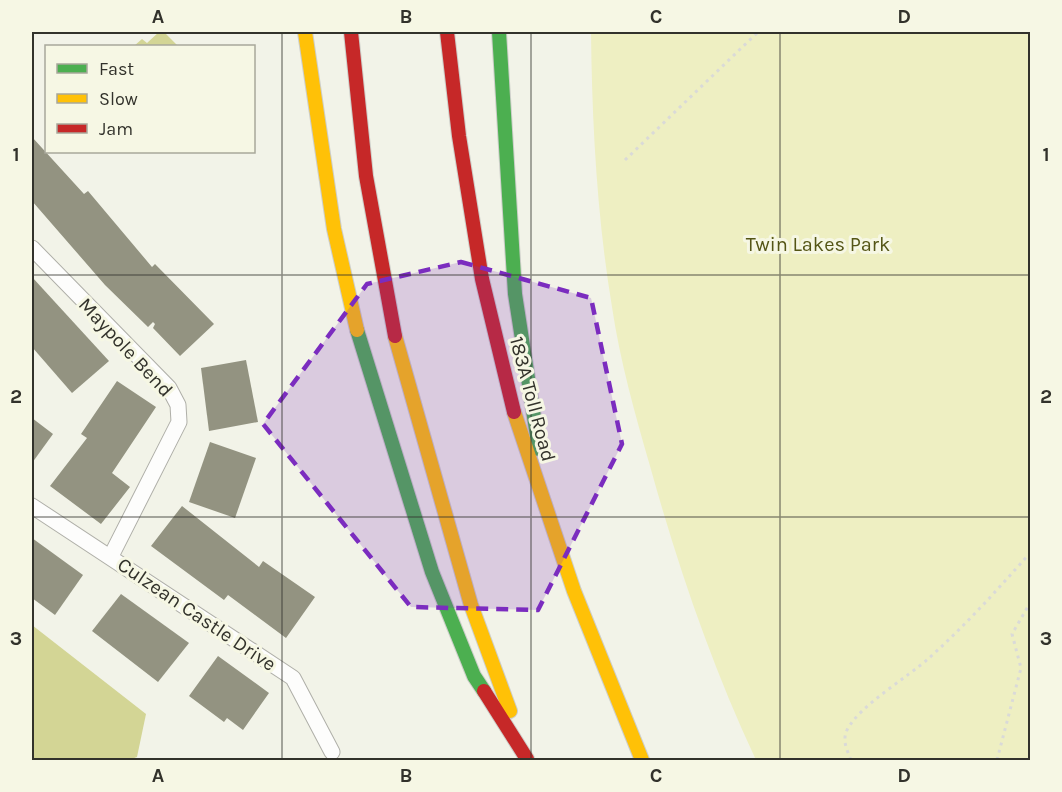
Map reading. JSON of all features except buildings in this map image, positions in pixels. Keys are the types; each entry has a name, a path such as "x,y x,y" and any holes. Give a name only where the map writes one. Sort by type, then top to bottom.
{"highway":[{"path":"305,32 334,229 365,364 432,572 474,676 527,760"},
{"path":"351,32 366,176 396,343 471,605 527,760"},
{"name":"183A Toll Road","path":"447,32 459,136 482,279 511,404 551,528 611,688 642,760"},
{"path":"500,32 514,294 551,528"}],"street":[{"name":"Maypole Bend","path":"32,248 169,388 178,405 178,422 111,556"},
{"name":"Culzean Castle Drive","path":"32,506 293,678 332,752"}],"path":[{"path":"625,160 758,32"},
{"path":"851,760 844,743 846,731 856,717 944,644 976,614 1030,553"},
{"path":"997,760 1021,668 1012,634 1030,603"}],"highlighted area":[{"path":"461,262 591,298 622,444 538,610 411,607 263,424 367,284"}],"green space":[{"name":"Twin Lakes Park","path":"591,32 1030,32 1030,760 756,760 725,689 684,579 639,427 624,367 615,327 599,204"}],"shaded area":[{"path":"159,32 164,32 177,45 135,45 142,39 147,43"},
{"path":"32,625 146,714 137,757 129,760 32,760"}],"traffic: fast":[{"path":"499,32 515,294 539,449"},
{"path":"357,330 432,572 474,676 484,691"}],"traffic: slow":[{"path":"305,32 334,229 357,330"},
{"path":"395,336 471,605 510,711"},
{"path":"514,412 574,591 642,760"}],"traffic: jam":[{"path":"351,32 366,176 395,336"},
{"path":"447,32 459,136 482,279 514,412"},
{"path":"484,691 527,759"}]}
